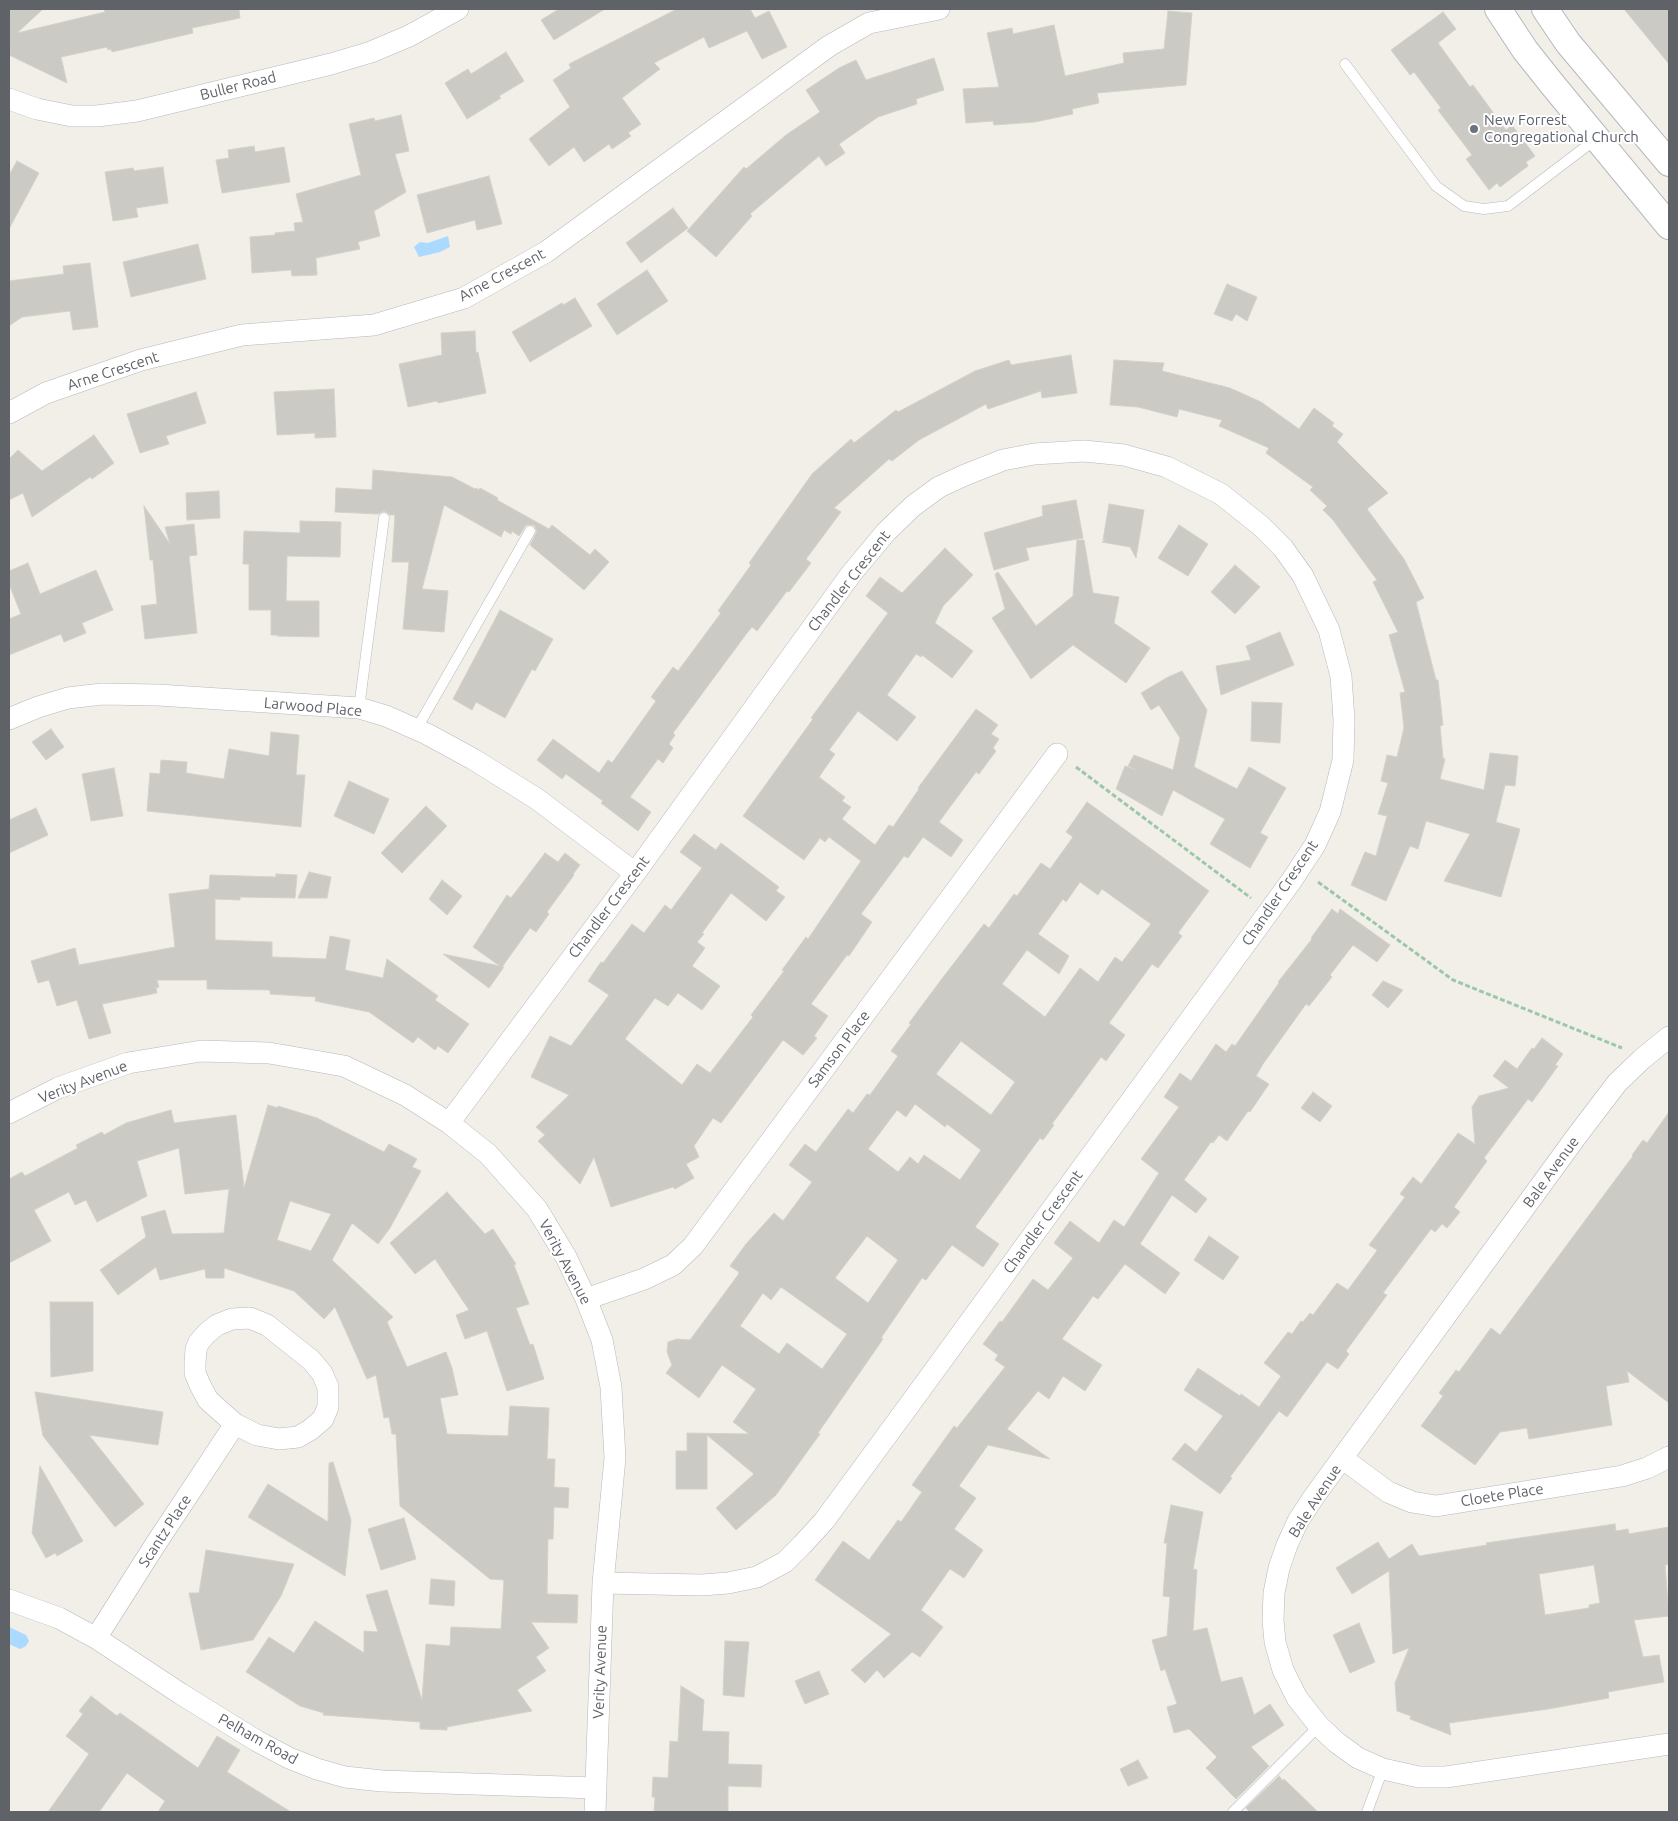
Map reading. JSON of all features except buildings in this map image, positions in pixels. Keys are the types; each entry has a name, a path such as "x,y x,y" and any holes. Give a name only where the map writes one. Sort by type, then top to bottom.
{"street":[{"name":"Buller Road","path":"9,99 36,109 72,116 97,116 137,111 331,64 371,52 409,36 458,9"},
{"name":"Arne Crescent","path":"9,413 46,393 141,360 242,335 374,325 464,298 546,252 829,46 866,16 939,9"},
{"path":"1498,9 1525,50 1669,226"},
{"path":"1545,9 1568,42 1669,163"},
{"name":"Chandler Crescent","path":"449,1123 635,873 850,574 886,532 913,506 938,487 1003,460 1034,454 1084,451 1124,455 1167,467 1221,494 1261,526 1283,548 1303,576 1329,630 1341,676 1344,720 1343,760 1330,812 1315,845 1300,868 824,1521 802,1545 785,1562 757,1577 728,1583 702,1585 603,1584"},
{"name":"Larwood Place","path":"9,719 38,707 68,698 102,694 158,695 359,708 386,716 473,759 536,799 635,873"},
{"name":"Samson Place","path":"586,1299 673,1266 693,1246 1057,754"},
{"name":"Bale Avenue","path":"1669,1037 1617,1083 1342,1458 1298,1521 1286,1545 1278,1568 1274,1593 1273,1620 1274,1635 1283,1670 1297,1698 1318,1726 1336,1742 1358,1758 1383,1769 1419,1777 1446,1777 1669,1744"},
{"name":"Verity Avenue","path":"9,1114 58,1088 128,1063 201,1051 269,1053 344,1066 405,1095 449,1123 488,1154 537,1209 566,1257 586,1299 602,1340 610,1387 614,1449 603,1584 595,1812"},
{"path":"250,1318 267,1326 311,1360 322,1373 328,1387 328,1407 323,1419 298,1437 279,1439 257,1435 235,1424 208,1400 200,1385 195,1373 196,1350 199,1342 217,1325 232,1319 250,1318"},
{"name":"Scantz Place","path":"96,1638 235,1424"},
{"name":"Cloete Place","path":"1342,1458 1388,1492 1412,1502 1436,1506 1622,1476 1647,1468 1669,1457"},
{"name":"Pelham Road","path":"9,1600 59,1618 96,1638 257,1741 289,1758 317,1769 346,1777 382,1781 595,1788"}],"lane":[{"path":"1345,64 1436,186 1464,206 1484,210 1508,206 1597,138"},
{"path":"359,708 384,518"},
{"path":"416,730 530,531"},
{"path":"1233,1812 1318,1726"},
{"path":"1367,1812 1383,1769"}],"path":[{"path":"1057,754 1108,790 1269,912"},
{"path":"1300,868 1453,980 1618,1045"}],"water":[{"path":"448,236 450,247 440,252 419,257 414,247 420,242 428,243"},
{"path":"9,1627 26,1635 29,1641 26,1646 20,1649 9,1644"}],"place":[{"name":"New Forrest Congregational Church","path":"1474,129"}]}
